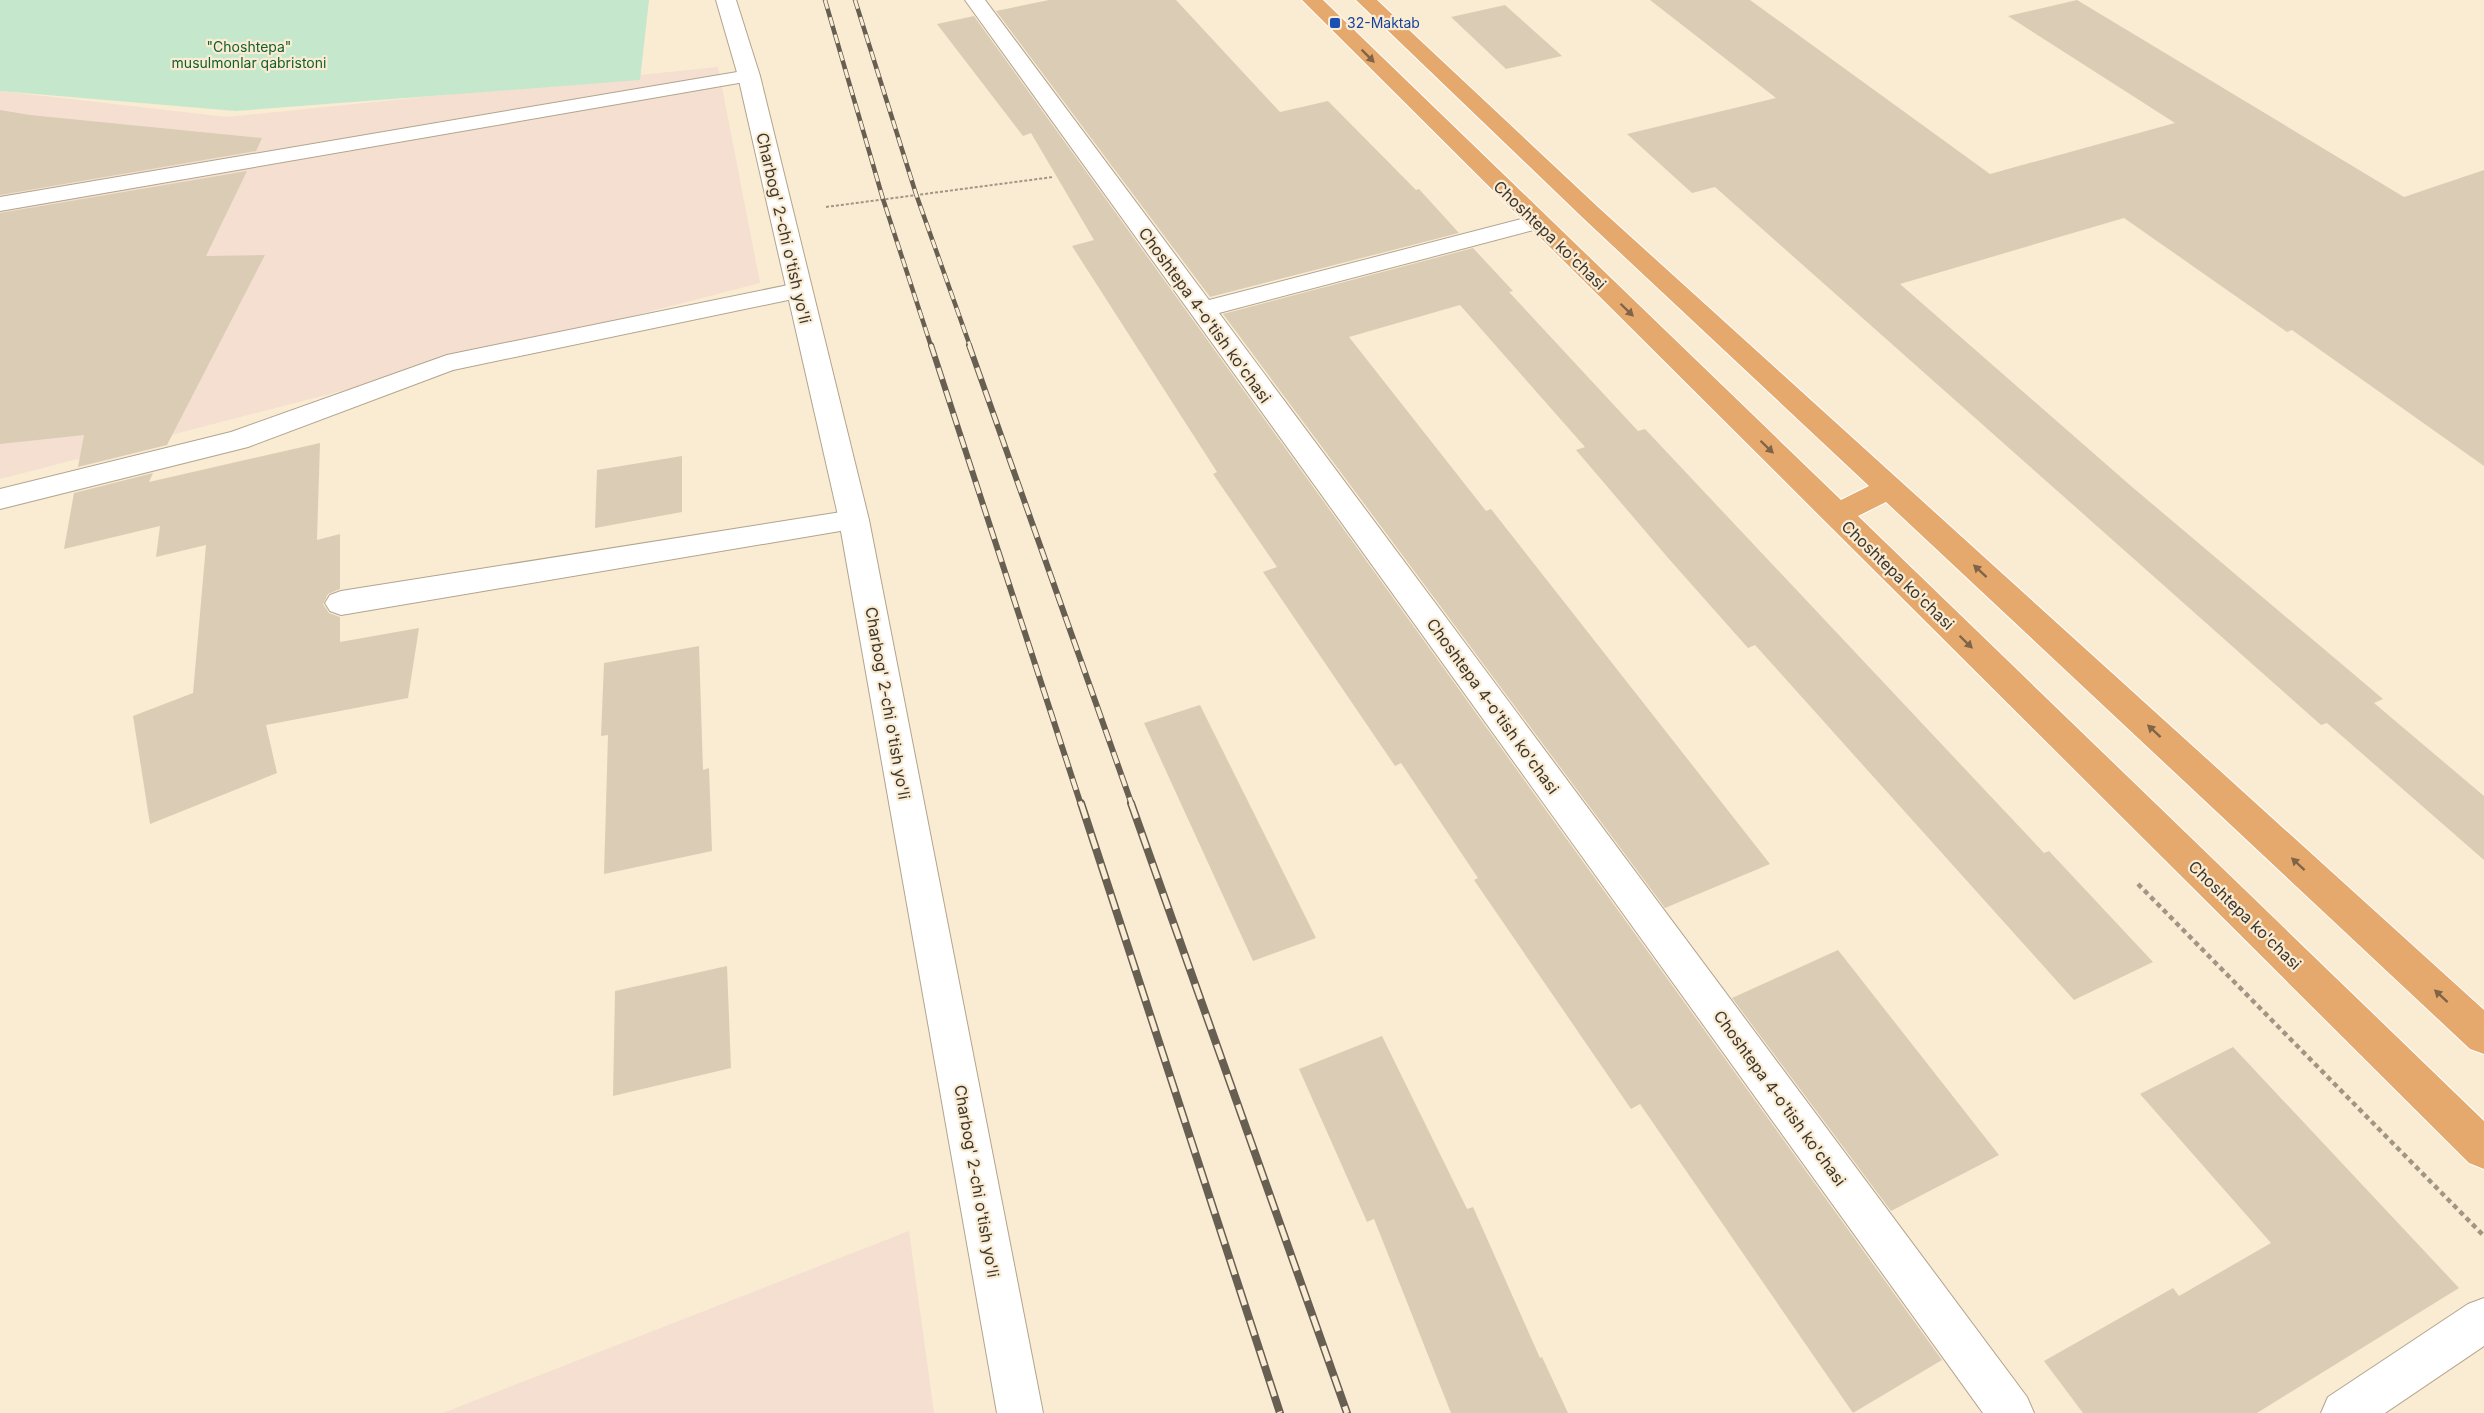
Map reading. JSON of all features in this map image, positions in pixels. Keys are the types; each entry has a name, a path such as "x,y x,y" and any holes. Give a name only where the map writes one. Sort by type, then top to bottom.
{"main road":[{"name":"Choshtepa ko'chasi","path":"1312,0 2484,1149"},
{"path":"1366,0 1591,213 2484,1036"},
{"path":"1836,514 1891,488"}],"street":[{"name":"Charbog' 2-chi o'tish yo'li","path":"726,0 749,76 854,520 1020,1413"},
{"name":"Choshtepa 4-o'tish ko'chasi","path":"975,0 2010,1413"},
{"path":"0,204 749,76"},
{"path":"1202,310 1536,222"},
{"path":"0,499 238,440 447,363 798,291"},
{"path":"341,603 854,520"},
{"path":"2344,1413 2484,1320"}],"path":[{"path":"780,212 1100,171"}],"shaded area":[{"path":"718,67 760,283 0,479 0,91 227,117"},
{"path":"909,1231 934,1413 443,1413"}],"green space":[{"name":"\"Choshtepa\" musulmonlar qabristoni","path":"0,0 649,0 640,80 236,111 0,91"}],"building":[{"path":"1049,0 1176,0 1280,112 1328,101 1416,190 1419,189 1459,233 1210,297 996,11"},
{"path":"1650,0 1750,0 1990,174 2175,123 2008,16 2077,0 2404,197 2484,170 2484,466 2292,330 2287,332 2124,218 1900,284 2131,486 2383,699 2374,703 2484,796 2484,860 2327,723 2321,725 1715,187 1692,193 1627,134 1776,98"},
{"path":"1505,5 1562,56 1506,69 1451,17"},
{"path":"974,16 1942,1360 1853,1413 1640,1104 1631,1109 1474,880 1478,878 1401,763 1395,766 1263,572 1277,567 1213,474 1217,472 1072,246 1094,240 1031,133 1023,136 937,24"},
{"path":"0,110 262,138 256,151 0,195"},
{"path":"247,171 206,256 265,255 167,445 78,467 84,435 0,444 0,213"},
{"path":"1473,248 1513,291 1509,292 1638,431 1645,429 2044,853 2049,851 2153,962 2074,1000 1755,645 1748,648 1669,559 1576,450 1585,447 1460,305 1349,337 1486,511 1491,509 1770,864 1665,908 1223,314"},
{"path":"320,443 317,540 340,534 340,589 328,594 323,604 329,613 340,617 340,642 419,628 408,698 266,725 277,773 150,824 133,716 193,693 206,545 156,557 160,526 64,549 74,493 153,473 149,482"},
{"path":"682,456 682,512 595,528 597,470"},
{"path":"699,646 703,770 709,768 712,851 604,874 608,735 601,736 604,663"},
{"path":"1200,705 1316,938 1253,961 1144,723"},
{"path":"1838,950 1999,1155 1891,1211 1732,998"},
{"path":"727,966 731,1068 613,1096 615,991"},
{"path":"1382,1036 1467,1209 1473,1207 1540,1358 1542,1357 1568,1413 1451,1413 1374,1219 1367,1222 1299,1069"},
{"path":"2233,1047 2459,1288 2257,1413 2083,1413 2044,1361 2173,1288 2179,1296 2271,1243 2140,1094"}],"railway":[{"path":"825,0 883,199 931,346"},
{"path":"855,0 916,194 970,346"},
{"path":"931,345 1081,805"},
{"path":"969,345 1132,805"},
{"path":"1081,803 1280,1413"},
{"path":"1131,803 1347,1413"}],"place":[{"name":"32-Maktab","path":"1335,23"}]}
